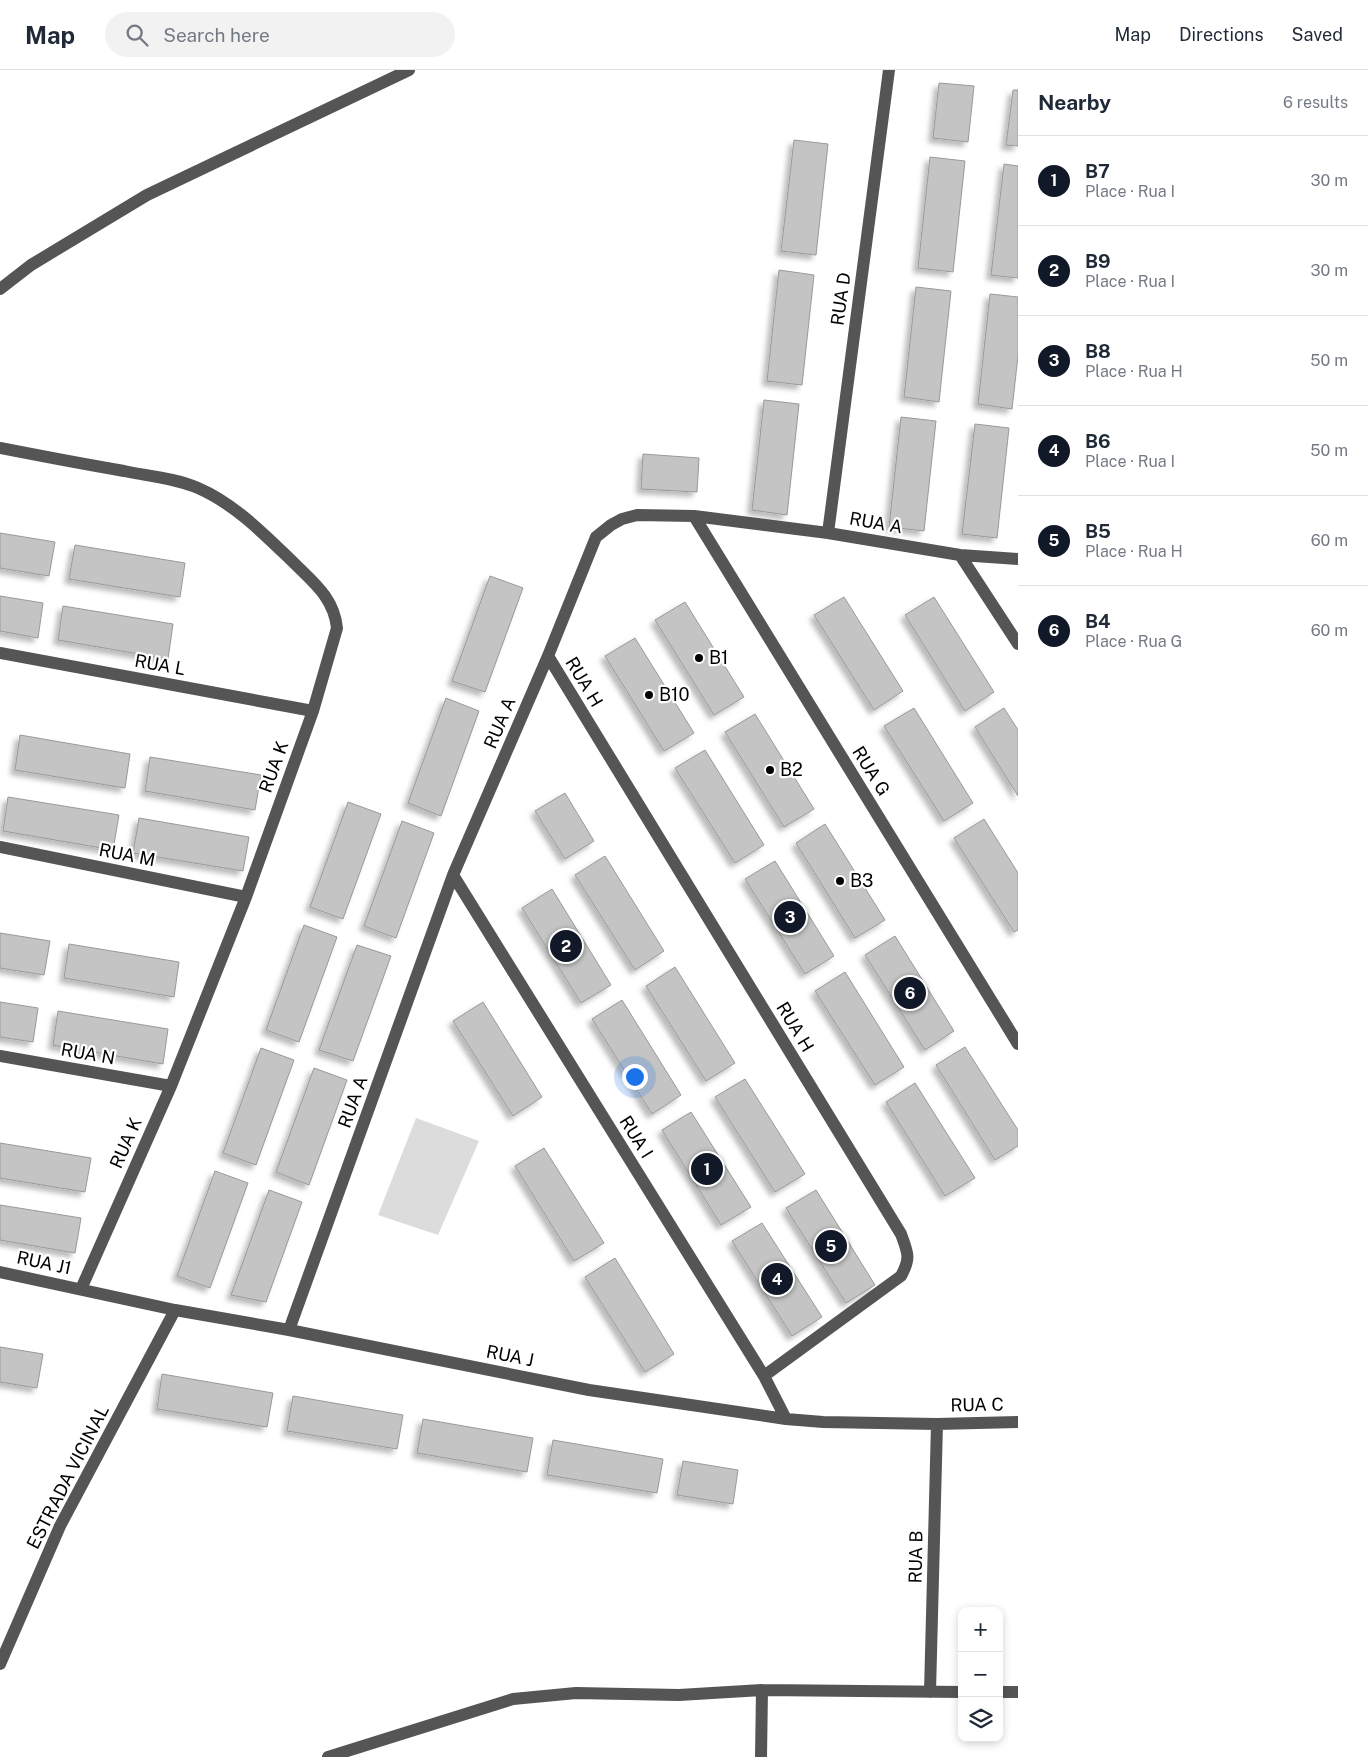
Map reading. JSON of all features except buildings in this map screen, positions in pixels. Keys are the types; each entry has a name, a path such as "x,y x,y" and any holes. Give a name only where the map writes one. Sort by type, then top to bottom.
{"street":[{"path":"0,289 32,265 147,195 409,70"},
{"name":"RUA D","path":"828,533 889,70"},
{"name":"RUA K","path":"0,448 169,480 198,488 228,506 261,532 318,586 335,614 336,628 313,711 246,897 170,1086 81,1289"},
{"name":"RUA A","path":"289,1330 453,875 548,656 596,537 611,525 637,515 694,516 828,533 960,555 1018,559"},
{"name":"RUA G","path":"694,516 1018,1044"},
{"path":"960,555 1018,644"},
{"name":"RUA L","path":"0,653 313,711"},
{"name":"RUA H","path":"548,656 901,1234 907,1250 908,1264 901,1276 764,1376"},
{"name":"RUA M","path":"0,847 246,897"},
{"name":"RUA I","path":"453,875 764,1376 786,1420"},
{"name":"RUA N","path":"0,1056 170,1086"},
{"name":"RUA J1","path":"0,1272 81,1289"},
{"name":"RUA J","path":"81,1289 175,1310 289,1330 589,1390 786,1420 937,1424"},
{"name":"ESTRADA VICINAL","path":"0,1664 60,1526 175,1310"},
{"name":"RUA C","path":"937,1424 1018,1422"},
{"name":"RUA B","path":"930,1692 937,1424"},
{"path":"761,1757 762,1690"},
{"path":"328,1757 513,1699 576,1693 678,1695 762,1690 958,1692"},
{"path":"1003,1692 1018,1692"}],"shaded area":[{"path":"416,1118 479,1141 438,1235 378,1215"}],"place":[{"name":"B1","path":"699,658"},
{"name":"B10","path":"649,695"},
{"name":"B2","path":"770,770"},
{"name":"B3","path":"840,881"},
{"name":"B8","path":"790,917"},
{"name":"B9","path":"566,946"},
{"name":"B4","path":"910,993"},
{"name":"B7","path":"707,1169"},
{"name":"B5","path":"831,1246"},
{"name":"B6","path":"777,1279"}]}
